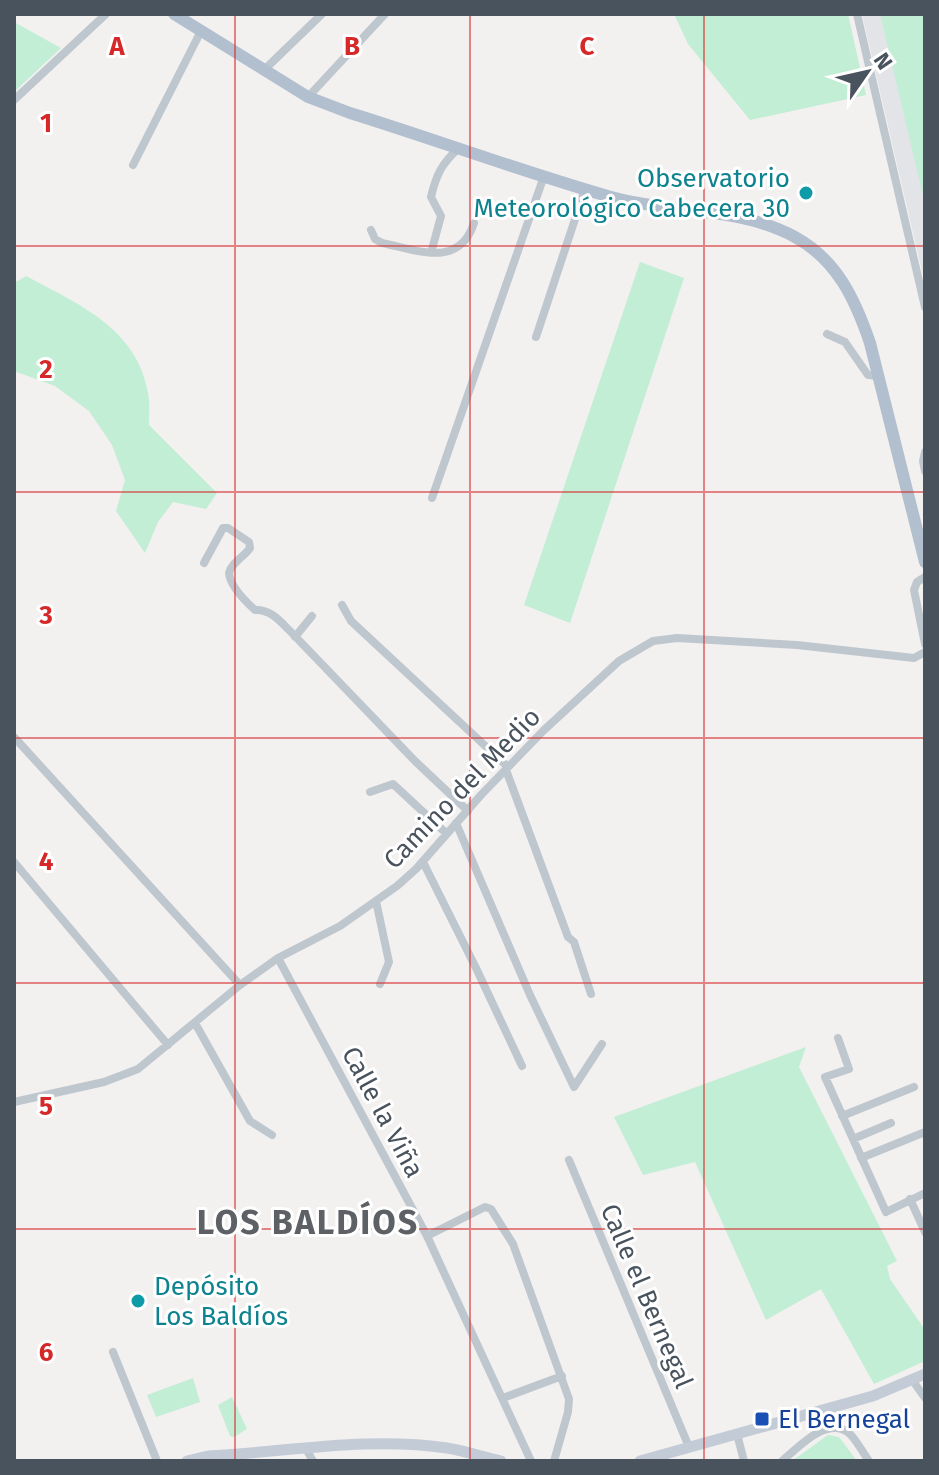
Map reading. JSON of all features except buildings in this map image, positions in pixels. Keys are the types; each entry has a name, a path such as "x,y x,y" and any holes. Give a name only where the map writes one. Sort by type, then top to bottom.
{"main road":[{"path":"174,14 308,97 585,189 630,201 751,219 793,236 824,258 849,289 859,311 879,376 925,562"},
{"path":"640,1461 873,1396 925,1374"},
{"path":"187,1461 306,1449 400,1445 447,1448 501,1461"}],"street":[{"path":"14,100 106,14"},
{"path":"264,70 322,14"},
{"path":"308,97 385,14"},
{"path":"857,14 925,307"},
{"path":"133,165 201,31"},
{"path":"431,253 441,216 431,197 447,159 459,148"},
{"path":"432,498 544,176"},
{"path":"536,337 585,189"},
{"path":"371,230 375,239 382,243 431,253 453,251 470,234 474,223"},
{"path":"827,334 845,342 868,375 879,376"},
{"path":"925,452 925,471"},
{"path":"204,563 223,528 249,542 246,555 230,569 229,579 253,608 271,614 295,637 468,811"},
{"path":"925,577 917,582 914,590 925,644"},
{"path":"342,605 351,621 507,768 591,994"},
{"path":"295,637 312,616"},
{"name":"Camino del Medio","path":"14,1102 120,1077 138,1069 240,985 278,958 340,926 397,886 423,862 507,768 601,676 636,649 663,639 797,645 914,658 925,652"},
{"path":"14,737 240,985"},
{"path":"370,792 393,784 447,834"},
{"path":"456,823 530,995 574,1087 602,1044"},
{"path":"14,862 168,1045"},
{"path":"423,862 522,1066"},
{"path":"376,901 389,962 380,984"},
{"name":"Calle la Viña","path":"278,958 427,1236 531,1461"},
{"path":"195,1023 250,1121 272,1135"},
{"path":"838,1038 849,1069 825,1077 886,1212 925,1193"},
{"path":"842,1116 914,1087"},
{"path":"853,1139 891,1123"},
{"path":"861,1158 925,1132"},
{"name":"Calle el Bernegal","path":"569,1160 689,1447"},
{"path":"910,1199 925,1232"},
{"path":"427,1236 485,1207 491,1209 513,1244 569,1399 554,1461"},
{"path":"113,1352 157,1461"},
{"path":"503,1398 562,1376"},
{"path":"913,1381 925,1398"},
{"path":"782,1461 813,1435 839,1428 849,1433 869,1461"},
{"path":"737,1434 744,1461"},
{"path":"306,1449 313,1461"}],"shaded area":[{"path":"862,14 925,14 925,284"}],"green space":[{"path":"674,14 848,14 866,95 750,120 688,44"},
{"path":"880,14 925,14 925,204"},
{"path":"14,22 61,48 14,92"},
{"path":"640,262 684,278 570,623 524,605"},
{"path":"26,276 85,308 118,335 132,351 142,370 149,397 149,425 217,493 206,509 173,502 158,522 145,553 116,511 125,480 112,445 89,411 55,386 14,371 14,283"},
{"path":"806,1047 799,1067 897,1261 887,1266 890,1279 925,1330 925,1361 874,1384 821,1289 766,1320 695,1162 643,1175 614,1117"},
{"path":"193,1378 200,1402 156,1417 147,1395"},
{"path":"232,1397 247,1429 234,1437 230,1436 218,1405"},
{"path":"828,1435 839,1437 857,1461 792,1461"}],"place":[{"name":"Observatorio Meteorológico Cabecera 30","path":"806,193"},
{"name":"Depósito Los Baldíos","path":"138,1301"},
{"name":"El Bernegal","path":"762,1419"}],"district":[{"name":"LOS BALDÍOS","path":"308,1222"}]}
